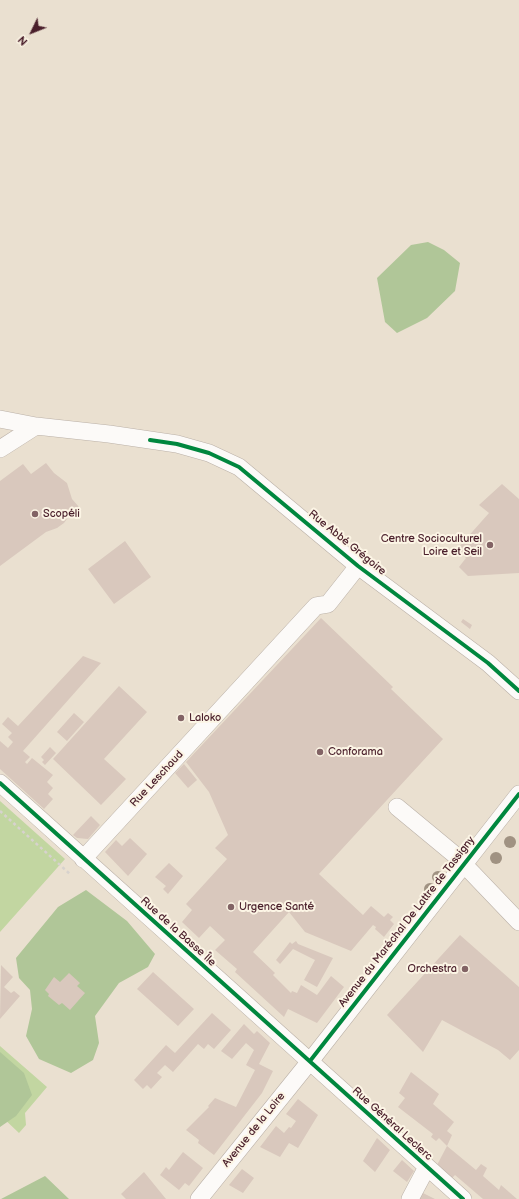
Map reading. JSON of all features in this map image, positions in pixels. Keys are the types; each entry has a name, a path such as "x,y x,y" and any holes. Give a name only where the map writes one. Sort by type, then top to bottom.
{"street":[{"name":"Rue Abbé Grégoire","path":"0,419 36,426 177,444 209,453 239,467 358,566 488,663 519,691"},
{"path":"0,449 36,426"},
{"name":"Rue Leschaud","path":"83,859 316,606 328,604 358,566"},
{"name":"Rue de la Basse Île","path":"0,784 310,1061"},
{"name":"Avenue du Maréchal De Lattre de Tassigny","path":"310,1061 519,794"},
{"path":"397,807 455,855 519,922"},
{"name":"Rue Général Leclerc","path":"310,1061 463,1199"},
{"name":"Avenue de la Loire","path":"199,1199 310,1061"},
{"path":"410,1199 427,1167"}],"path":[{"path":"0,811 70,874"}],"green space":[{"path":"428,242 444,250 460,263 455,291 427,318 397,333 385,322 377,278 411,245"},
{"path":"0,801 65,859 0,932"},
{"path":"86,890 127,921 155,954 148,967 119,983 95,1016 99,1043 93,1060 71,1073 39,1059 26,1036 32,1009 30,990 19,978 16,958 58,907"},
{"path":"0,1046 47,1087 25,1113 26,1125 19,1133 0,1115"},
{"path":"0,1052 24,1073 32,1095 16,1116 0,1127"},
{"path":"45,1176 69,1199 1,1199"}],"building":[{"name":"Scopéli","path":"46,463 54,473 67,483 72,499 79,507 72,512 64,523 57,528 46,532 0,566 0,481 23,464 31,474"},
{"name":"Centre Socioculturel Loire et Seil","path":"502,484 519,499 519,573 468,576 459,567 466,558 457,549 489,513 479,505"},
{"path":"125,541 151,577 114,604 88,569"},
{"path":"321,618 393,687 391,689 443,739 319,874 363,915 371,906 384,917 388,913 393,917 390,920 394,924 384,937 375,929 376,927 373,925 351,951 305,932 289,912 253,952 275,973 273,975 291,993 292,991 297,993 301,985 317,995 331,976 344,987 317,1023 288,1009 284,1017 235,972 237,969 215,950 225,940 210,926 199,938 182,922 192,910 186,904 227,859 215,848 228,835 209,792 186,762"},
{"path":"463,619 472,625 470,629 461,622"},
{"path":"83,656 101,663 23,751 30,757 25,762 27,764 32,758 53,775 47,782 53,788 48,794 53,799 44,809 0,769 0,741 8,748 13,742 8,737 12,733 2,724 8,717 18,726"},
{"path":"119,686 147,712 104,759 126,779 101,805 53,759"},
{"path":"74,713 84,722 67,741 57,732"},
{"path":"50,747 56,753 45,765 42,762 44,760 41,757"},
{"path":"184,764 197,780 188,788 175,773"},
{"path":"91,816 100,825 88,839 77,838 73,835"},
{"path":"130,838 147,854 128,876 105,852 116,840 122,846"},
{"path":"169,863 183,876 168,894 163,889 166,886 155,877"},
{"path":"460,935 519,987 519,1050 510,1060 498,1050 442,1020 423,1052 387,1015"},
{"path":"296,941 298,944 333,958 317,987 304,980 315,960 293,949 280,964 276,960 290,942 292,944"},
{"path":"1,965 13,977 4,987 11,993 14,991 20,996 0,1019"},
{"path":"153,972 194,1009 178,1026 137,989"},
{"path":"69,973 80,983 77,986 85,993 70,1010 62,1003 59,1005 48,996 49,994 45,990 54,977 60,982"},
{"path":"212,1013 231,1030 214,1049 208,1044 204,1049 198,1044 173,1072 165,1065 157,1073 162,1077 151,1089 147,1085 143,1089 134,1080 166,1045 175,1053"},
{"path":"244,1024 254,1034 257,1031 270,1043 259,1064 273,1071 262,1093 214,1155 198,1143 199,1140 186,1130 209,1107 208,1106 215,1098 236,1107 255,1070 246,1065 254,1050 246,1043 232,1059 221,1051"},
{"path":"411,1072 439,1094 433,1104 454,1122 447,1131 452,1135 447,1146 439,1138 436,1141 431,1137 433,1134 398,1107 405,1098 399,1093"},
{"path":"298,1099 318,1115 298,1148 289,1143 280,1157 260,1147 276,1126 284,1133 289,1127 291,1128 296,1121 286,1114"},
{"path":"377,1138 390,1150 375,1172 363,1161"},
{"path":"447,1146 476,1170 481,1164 487,1168 483,1176 499,1190 501,1185 517,1199 483,1199 455,1175 452,1178 437,1165"},
{"path":"183,1152 203,1168 189,1186 185,1183 179,1190 160,1175 166,1167 169,1170"},
{"path":"402,1160 414,1171 407,1182 393,1171"},
{"path":"242,1169 254,1178 243,1193 229,1185"},
{"path":"144,1172 166,1199 126,1199 121,1194"},
{"path":"421,1192 435,1199 418,1199"}],"cycle path":[{"path":"150,440 177,444 209,453 239,467 358,566 488,663 519,691"},
{"path":"0,783 463,1199"},
{"path":"310,1061 519,794"}],"place":[{"name":"Scopéli","path":"35,514"},
{"name":"Centre Socioculturel Loire et Seil","path":"490,545"},
{"name":"Laloko","path":"181,718"},
{"name":"Conforama","path":"320,752"},
{"name":"Urgence Santé","path":"231,907"},
{"name":"Orchestra","path":"465,969"}]}
